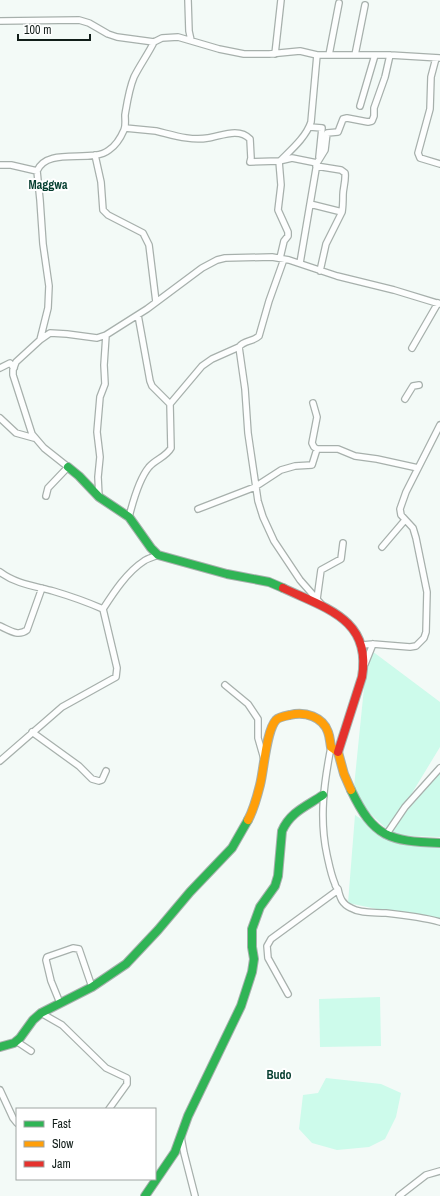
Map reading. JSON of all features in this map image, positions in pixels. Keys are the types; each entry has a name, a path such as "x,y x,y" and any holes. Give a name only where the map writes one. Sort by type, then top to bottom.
{"street":[{"path":"188,0 189,31 191,40"},
{"path":"275,54 281,0"},
{"path":"329,55 339,3"},
{"path":"355,55 364,5"},
{"path":"0,21 79,20 89,23 113,36 154,42"},
{"path":"40,340 48,308 49,286 43,244 37,171 39,166 47,160 57,157 95,155 105,153 111,149 120,137 124,128 128,97 133,82 156,40 167,37 178,37 219,49 244,54 275,54 300,51 317,55 390,55 438,58 431,77 430,109 418,153 420,158 440,164"},
{"path":"279,161 295,146 310,127 317,55"},
{"path":"360,106 375,55"},
{"path":"317,163 326,150 327,132 338,132 344,119 347,118 368,122 372,120 374,116 374,108 385,77 390,55"},
{"path":"300,263 322,128 310,127"},
{"path":"124,128 155,131 197,138 207,138 231,133 242,134 250,139 250,162 279,161 292,158 341,170 345,173 346,179 343,192 344,206 326,244 320,271"},
{"path":"95,155 100,176 104,211 108,215 143,233 149,245 156,302"},
{"path":"129,517 143,473 151,465 168,453 171,448 170,404 202,366 212,359 239,347 244,342 258,338 261,333 282,258 284,241 288,236 288,232 278,210 281,185 279,161"},
{"path":"0,164 37,171"},
{"path":"310,204 342,212"},
{"path":"364,666 362,645 360,640 348,623 340,616 269,582 227,574 158,555 151,548 129,517 99,497 79,476 34,438 28,426 13,375 13,370 16,362 50,333 97,338 106,335 138,315 195,272 217,260 234,257 282,258 349,280 394,290 439,303 412,348"},
{"path":"138,315 150,381 152,386 170,404"},
{"path":"99,497 98,477 100,457 97,432 100,397 105,384 104,365 106,335"},
{"path":"239,347 255,487 263,517 274,541 300,580 323,607"},
{"path":"0,368 10,363 14,368"},
{"path":"405,399 413,386 419,385"},
{"path":"313,403 317,417 312,446 317,448 338,449 355,456 418,468"},
{"path":"0,418 16,433 34,438"},
{"path":"362,645 373,644 410,647 416,646 424,638 426,632 426,581 416,538 412,528 401,515 400,509 418,468 437,435 440,425"},
{"path":"198,509 255,487 281,470 295,466 312,465 317,448"},
{"path":"46,496 48,488 68,467"},
{"path":"382,547 405,520"},
{"path":"317,599 321,570 341,559 343,543"},
{"path":"0,761 62,707 116,677 117,668 104,609 114,593 134,569 145,561 158,555"},
{"path":"0,572 15,581 66,595 104,609"},
{"path":"0,626 18,634 23,634 27,630 42,588"},
{"path":"373,644 364,666 362,677 340,744 338,752 340,763 360,807 368,819 386,835 398,839 440,843"},
{"path":"225,685 248,704 258,719 258,738 264,760"},
{"path":"0,1047 9,1045 16,1041 33,1020 41,1013 92,987 126,964 158,930 190,892 232,848 252,813 260,784 272,725 281,717 286,715 301,714 318,718 328,731 331,747 323,795 323,826 327,855 334,884 338,890 337,894 343,902 351,908 363,912 423,917 440,922"},
{"path":"32,732 79,766 92,779 99,781 102,780 106,771"},
{"path":"331,747 338,752"},
{"path":"386,835 406,808 440,768"},
{"path":"156,1178 170,1161 175,1152 188,1116 241,1006 248,987 254,959 252,929 260,907 275,886 278,876 284,824 291,815 316,801 323,795"},
{"path":"288,994 268,958 268,946 271,939 338,890"},
{"path":"60,1003 51,981 46,960 47,957 73,948 79,949 92,987"},
{"path":"41,1013 62,1025 106,1068 127,1078 127,1084 110,1108"},
{"path":"16,1041 31,1051"},
{"path":"0,1090 16,1122"},
{"path":"181,1135 195,1196"},
{"path":"399,1196 426,1175 440,1171"},
{"path":"146,1196 155,1180"}],"green space":[{"path":"368,648 440,702 440,747 389,831 364,808 354,787"},
{"path":"440,773 440,837 386,835"},
{"path":"355,815 401,845 440,844 440,922 348,903"},
{"path":"380,997 381,1046 320,1047 319,999"},
{"path":"326,1078 381,1084 401,1093 396,1117 385,1139 369,1147 337,1150 312,1143 299,1129 303,1095 318,1093"}],"traffic: fast":[{"path":"68,467 99,497 129,517 151,548 158,555 227,574 269,582 283,588"},
{"path":"351,790 367,818 385,834 408,841 440,843"},
{"path":"156,1180 175,1152 188,1116 241,1006 252,972 254,959 252,929 260,907 275,886 278,876 282,831 285,824 294,814 323,795"},
{"path":"0,1047 14,1043 20,1038 33,1020 41,1013 92,987 126,964 158,930 190,892 232,848 248,820"},
{"path":"145,1196 156,1180"}],"traffic: slow":[{"path":"248,820 254,807 260,785 270,733 276,720 282,717 302,714 313,716 322,722 328,732 331,747 338,752 344,774 351,790"}],"traffic: jam":[{"path":"283,588 314,602 342,618 360,641 363,657 362,677 338,752"}],"district":[{"name":"Maggwa","path":"48,185"},
{"name":"Budo","path":"279,1075"}]}
